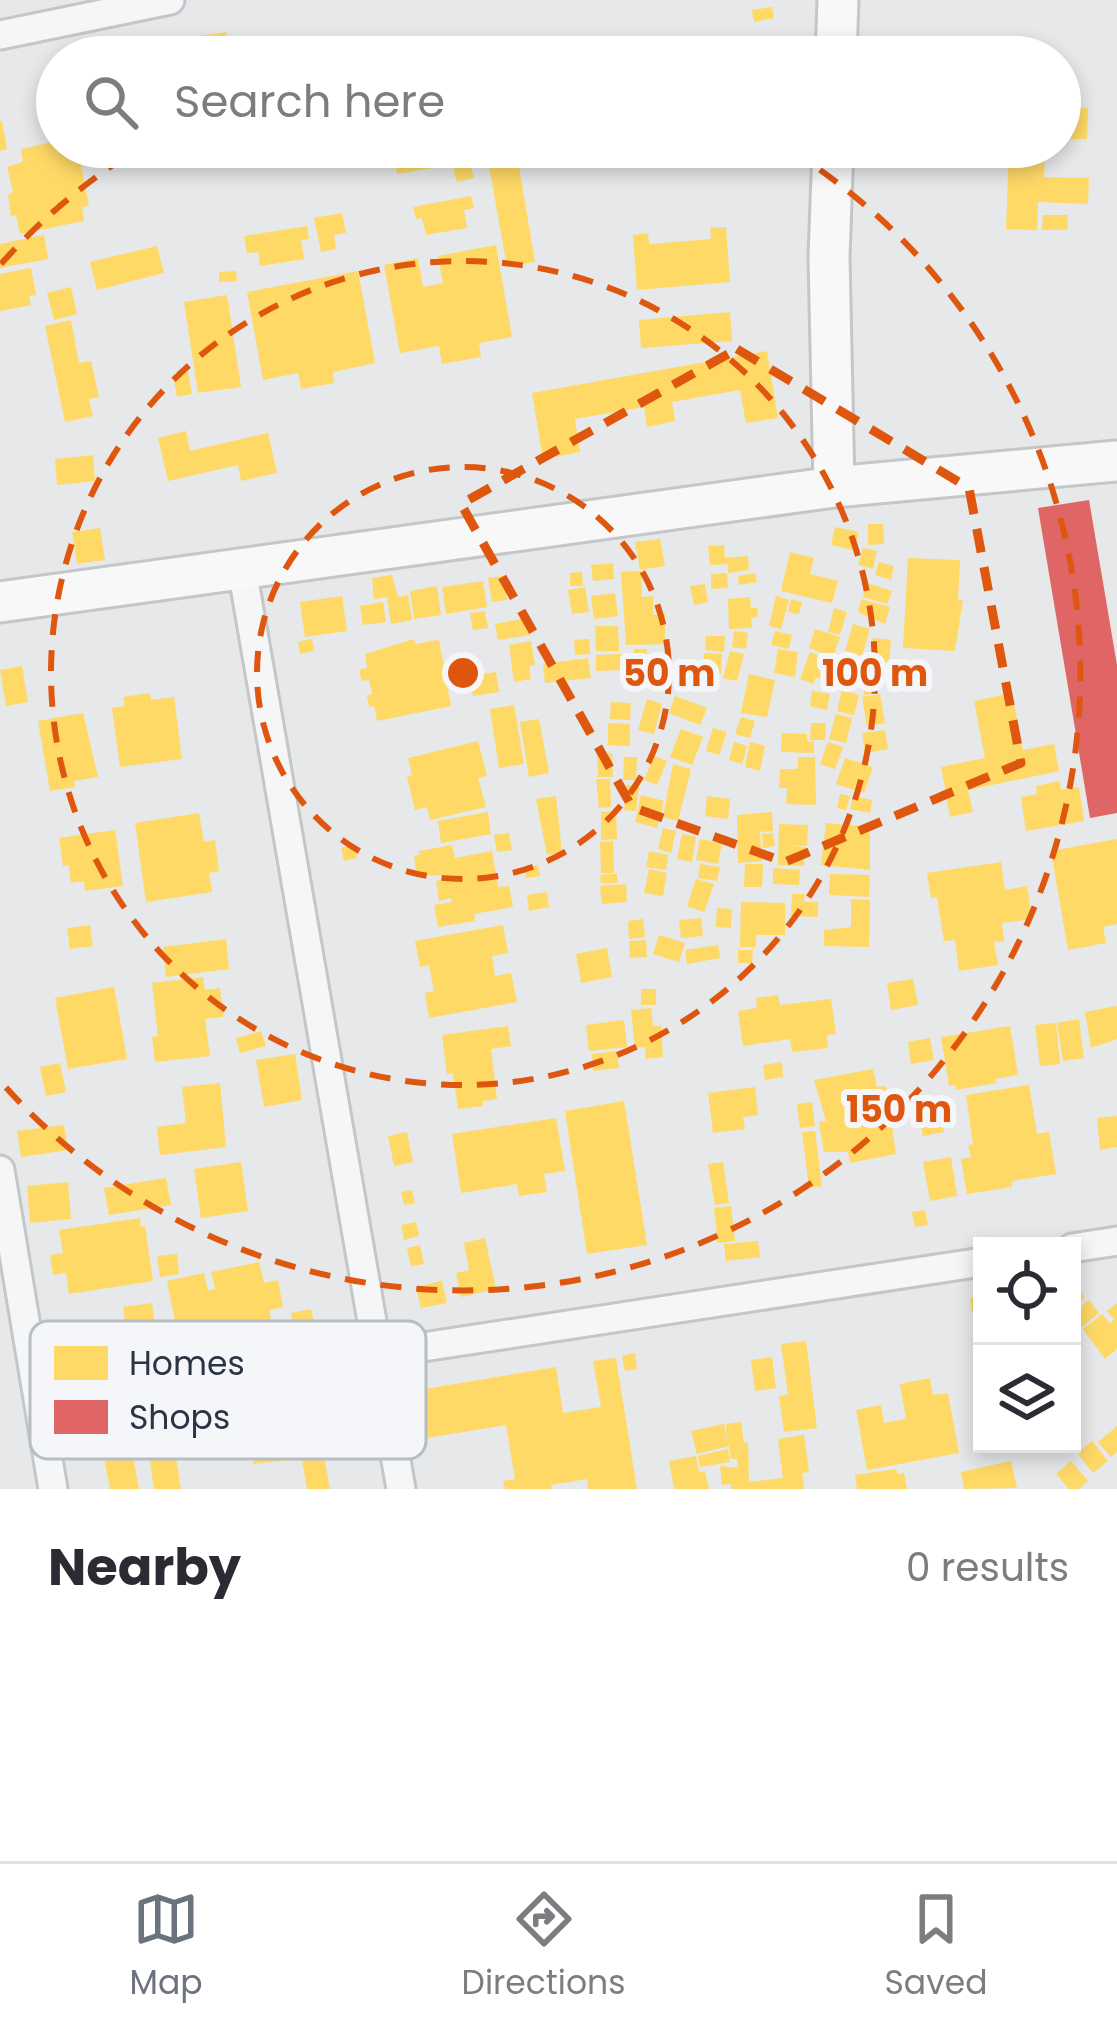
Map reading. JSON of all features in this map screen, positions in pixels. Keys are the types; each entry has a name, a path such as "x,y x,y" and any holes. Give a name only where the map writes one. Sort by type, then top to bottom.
{"street":[{"path":"0,34 170,0"},
{"path":"837,36 838,0"},
{"path":"832,168 829,257 834,487"},
{"path":"0,602 834,487 1117,460"},
{"path":"242,569 371,1321"},
{"path":"0,1170 30,1351"},
{"path":"1081,1247 1117,1241"},
{"path":"426,1347 973,1263"},
{"path":"48,1459 53,1489"},
{"path":"396,1459 401,1489"}],"highlighted area":[{"path":"737,349 969,488 1021,763 785,862 632,807 461,504"}],"building: Homes":[{"path":"772,7 774,18 754,22 752,10"},
{"path":"1081,108 1088,108 1087,139 1081,139"},
{"path":"0,122 7,149 0,151"},
{"path":"36,146 36,168 82,168 89,205 82,207 84,221 20,234 16,215 11,216 8,195 13,192 7,167 23,162 21,149"},
{"path":"396,168 432,168 397,174"},
{"path":"471,168 474,178 457,182 453,169"},
{"path":"489,168 519,168 535,262 507,267"},
{"path":"1008,168 1044,168 1044,177 1089,178 1088,204 1038,202 1037,230 1006,229"},
{"path":"471,196 474,208 464,210 467,228 426,235 422,218 416,219 413,207"},
{"path":"342,213 346,233 334,235 336,249 321,252 314,218"},
{"path":"1043,215 1068,215 1067,230 1042,230"},
{"path":"307,226 309,239 301,240 304,259 260,266 258,252 247,253 244,236"},
{"path":"726,227 730,282 637,290 633,235 648,233 649,244 711,239 710,228"},
{"path":"44,235 48,259 0,268 0,244"},
{"path":"496,245 512,337 479,343 481,357 442,364 439,346 400,353 384,265 418,258 423,287 443,283 438,256"},
{"path":"157,246 164,273 97,290 90,262"},
{"path":"31,268 36,295 29,296 31,305 0,311 0,274"},
{"path":"236,271 237,281 219,282 219,272"},
{"path":"358,271 375,363 333,372 334,383 301,389 298,373 263,380 247,292"},
{"path":"71,287 77,314 54,320 47,293"},
{"path":"227,295 241,387 198,393 184,302"},
{"path":"730,312 732,341 641,348 639,320"},
{"path":"71,320 79,363 91,361 99,397 89,399 93,416 65,422 45,326"},
{"path":"767,351 778,418 746,423 740,390 672,402 675,421 647,427 644,407 575,419 580,452 543,459 532,393"},
{"path":"188,372 192,394 177,397 173,375"},
{"path":"186,431 190,451 268,433 277,473 241,481 238,465 168,481 158,438"},
{"path":"93,455 95,481 57,485 55,459"},
{"path":"868,524 883,524 884,544 868,545"},
{"path":"835,527 859,532 854,550 831,545"},
{"path":"100,528 105,560 77,564 72,532"},
{"path":"660,539 665,566 640,570 635,542"},
{"path":"724,545 725,558 748,556 749,570 728,573 728,564 710,565 708,546"},
{"path":"863,548 877,551 873,569 858,565"},
{"path":"790,552 814,558 810,574 838,581 832,603 781,591"},
{"path":"908,558 960,560 958,600 963,600 955,651 903,648"},
{"path":"879,562 894,566 891,580 875,575"},
{"path":"613,563 614,579 593,581 591,565"},
{"path":"641,571 642,597 653,596 653,615 665,614 665,644 626,645 621,572"},
{"path":"582,572 583,586 570,586 570,573"},
{"path":"727,573 728,588 711,589 711,574"},
{"path":"755,573 757,582 739,585 738,576"},
{"path":"392,575 398,597 408,595 412,620 391,624 387,597 374,599 372,578"},
{"path":"503,576 507,600 492,602 488,578"},
{"path":"483,581 487,607 446,614 442,587"},
{"path":"867,583 892,591 887,604 863,597"},
{"path":"705,584 708,602 694,605 690,586"},
{"path":"437,586 441,615 414,619 410,591"},
{"path":"585,587 589,612 572,614 568,590"},
{"path":"615,593 618,616 594,619 591,596"},
{"path":"342,596 347,631 305,637 300,602"},
{"path":"776,596 789,600 781,629 769,626"},
{"path":"750,597 758,617 751,618 752,628 729,629 728,599"},
{"path":"791,599 802,602 799,614 788,612"},
{"path":"861,599 890,607 885,624 858,612"},
{"path":"383,602 386,622 363,625 360,606"},
{"path":"834,608 847,612 840,635 828,632"},
{"path":"485,611 488,628 473,630 470,613"},
{"path":"527,618 530,635 498,640 495,624"},
{"path":"853,624 870,629 862,656 845,651"},
{"path":"595,626 618,626 619,651 596,651"},
{"path":"815,629 840,637 833,657 809,648"},
{"path":"734,631 748,633 746,649 732,647"},
{"path":"775,631 792,635 789,649 771,645"},
{"path":"706,636 725,636 724,652 705,650"},
{"path":"873,638 891,640 889,664 870,663"},
{"path":"312,639 314,651 300,654 298,642"},
{"path":"414,639 415,644 439,640 451,706 377,721 374,706 369,707 369,680 362,681 359,670 367,668 365,654"},
{"path":"589,639 590,654 575,655 574,640"},
{"path":"531,641 535,665 529,666 531,679 514,682 509,645"},
{"path":"634,649 647,649 647,667 634,667"},
{"path":"778,649 798,652 795,677 774,673"},
{"path":"730,651 744,654 737,681 723,678"},
{"path":"810,652 830,660 823,680 816,677 813,684 800,679"},
{"path":"704,653 722,654 721,674 702,673"},
{"path":"623,654 624,670 596,671 596,655"},
{"path":"588,658 591,678 545,683 543,664"},
{"path":"843,660 856,663 851,684 837,680"},
{"path":"22,666 28,702 6,706 0,670"},
{"path":"496,672 499,692 473,696 470,676"},
{"path":"749,674 775,680 767,717 741,713"},
{"path":"876,680 878,693 864,695 863,682"},
{"path":"842,690 859,695 854,715 837,711"},
{"path":"812,691 830,694 827,710 810,706"},
{"path":"150,693 151,700 174,697 182,759 120,767 112,708 125,706 123,697"},
{"path":"1012,693 1023,750 1054,744 1059,771 968,790 973,812 950,817 941,767 985,758 974,701"},
{"path":"880,694 885,723 867,726 862,697"},
{"path":"675,696 707,708 700,725 669,713"},
{"path":"647,699 662,704 654,734 638,730"},
{"path":"611,702 631,703 630,720 610,719"},
{"path":"514,705 524,764 499,768 490,709"},
{"path":"83,713 98,777 50,791 38,721"},
{"path":"836,714 852,718 846,743 829,739"},
{"path":"741,717 755,721 750,738 735,734"},
{"path":"539,719 549,773 529,777 520,722"},
{"path":"608,723 630,724 630,746 608,745"},
{"path":"811,723 826,723 825,740 810,740"},
{"path":"713,728 727,732 719,755 706,751"},
{"path":"681,729 703,737 692,765 670,757"},
{"path":"885,730 888,749 865,753 862,733"},
{"path":"782,733 807,734 807,741 814,742 814,753 781,752"},
{"path":"478,741 487,776 478,778 486,807 430,820 427,807 415,810 408,758"},
{"path":"734,742 747,746 742,764 729,760"},
{"path":"750,742 765,746 760,771 745,767"},
{"path":"828,742 843,747 835,769 820,764"},
{"path":"597,753 612,753 613,777 598,777"},
{"path":"654,756 667,761 657,785 644,780"},
{"path":"624,757 637,757 636,780 623,780"},
{"path":"798,757 815,757 816,805 786,804 787,788 779,788 780,769 798,769"},
{"path":"845,758 873,767 864,793 836,784"},
{"path":"673,764 691,769 678,821 663,817"},
{"path":"596,779 610,779 611,807 599,808"},
{"path":"1060,781 1061,790 1079,787 1084,821 1026,831 1021,797 1037,794 1036,786"},
{"path":"626,785 639,786 636,811 624,810"},
{"path":"840,794 850,796 846,810 837,808"},
{"path":"641,795 664,801 657,828 635,822"},
{"path":"556,796 562,853 547,855 536,799"},
{"path":"707,796 730,799 728,819 705,816"},
{"path":"853,796 872,800 870,813 850,809"},
{"path":"616,811 617,839 601,840 601,812"},
{"path":"488,812 491,834 441,843 438,821"},
{"path":"772,812 773,831 760,832 762,861 738,863 737,815"},
{"path":"199,813 204,842 215,840 219,871 209,873 212,892 146,902 135,823"},
{"path":"826,823 870,827 870,870 821,865"},
{"path":"779,824 808,825 807,846 787,845 805,847 804,866 778,865"},
{"path":"663,828 676,831 671,853 658,849"},
{"path":"115,830 123,886 85,891 84,881 71,883 59,838"},
{"path":"509,833 512,850 497,852 494,835"},
{"path":"773,833 775,846 763,848 762,834"},
{"path":"682,834 696,837 692,862 677,859"},
{"path":"700,839 722,843 718,864 696,860"},
{"path":"1117,839 1117,924 1103,927 1106,943 1068,950 1051,851"},
{"path":"613,841 614,873 601,873 600,842"},
{"path":"355,845 357,858 344,861 341,848"},
{"path":"452,845 455,858 492,851 498,887 509,886 513,907 474,914 475,921 438,927 434,905 452,902 451,898 439,901 436,881 448,879 447,875 417,876 414,856"},
{"path":"649,851 668,855 666,870 646,867"},
{"path":"1001,862 1005,890 1027,886 1032,919 1002,923 1004,941 994,942 998,965 959,971 955,940 944,941 937,897 931,898 927,873"},
{"path":"700,864 720,867 717,881 698,878"},
{"path":"745,864 763,864 762,887 744,887"},
{"path":"538,865 540,876 526,878 524,867"},
{"path":"773,868 800,870 799,885 773,884"},
{"path":"649,869 667,873 663,896 644,893"},
{"path":"617,874 617,883 601,883 600,875"},
{"path":"830,874 870,875 869,897 829,895"},
{"path":"696,879 714,884 704,912 687,906"},
{"path":"626,884 627,902 602,904 600,886"},
{"path":"547,892 549,907 529,911 527,895"},
{"path":"792,894 805,894 804,902 818,902 818,917 791,916"},
{"path":"851,899 870,900 869,947 824,946 824,930 851,927"},
{"path":"741,902 785,903 785,935 756,935 756,947 740,947"},
{"path":"717,908 732,909 731,928 716,927"},
{"path":"701,918 703,936 681,938 679,920"},
{"path":"643,919 645,937 629,939 628,921"},
{"path":"90,925 93,946 70,949 67,928"},
{"path":"503,925 508,953 492,956 495,976 511,973 517,1002 429,1018 425,993 434,991 429,965 420,967 415,941"},
{"path":"659,935 685,943 679,962 653,954"},
{"path":"226,939 229,969 166,977 163,947"},
{"path":"646,940 647,957 630,958 629,941"},
{"path":"718,945 720,958 687,964 685,950"},
{"path":"607,948 612,977 581,983 576,954"},
{"path":"738,950 753,950 752,963 738,963"},
{"path":"203,977 205,990 220,988 223,1017 205,1019 210,1056 155,1062 152,1037 158,1036 152,983"},
{"path":"913,979 918,1005 891,1010 887,983"},
{"path":"114,987 127,1059 68,1069 55,998"},
{"path":"641,989 656,989 656,1005 641,1005"},
{"path":"778,995 780,1005 831,999 836,1034 827,1035 828,1048 792,1052 790,1039 743,1046 738,1011 757,1008 756,998"},
{"path":"1117,1006 1117,1039 1091,1048 1085,1012"},
{"path":"651,1008 653,1026 661,1026 663,1057 646,1059 645,1047 635,1048 631,1010"},
{"path":"1079,1019 1084,1058 1063,1061 1057,1023"},
{"path":"624,1020 627,1047 589,1051 586,1025"},
{"path":"1056,1023 1060,1064 1040,1066 1035,1025"},
{"path":"508,1026 511,1046 491,1049 497,1099 458,1109 442,1035"},
{"path":"1010,1026 1018,1075 956,1090 955,1085 949,1086 941,1037"},
{"path":"261,1031 266,1046 240,1053 236,1038"},
{"path":"930,1038 934,1060 911,1064 908,1042"},
{"path":"617,1051 619,1068 593,1071 592,1054"},
{"path":"295,1054 302,1100 264,1107 256,1060"},
{"path":"782,1062 783,1077 765,1080 763,1065"},
{"path":"60,1063 66,1092 46,1096 40,1067"},
{"path":"873,1069 877,1087 886,1086 892,1120 883,1121 884,1128 892,1127 896,1154 850,1163 848,1152 824,1152 819,1122 826,1121 814,1080"},
{"path":"220,1083 226,1147 160,1155 157,1127 186,1123 182,1087"},
{"path":"1029,1085 1037,1134 1049,1132 1056,1174 967,1194 961,1159 971,1157 968,1145 973,1144 966,1095"},
{"path":"755,1087 758,1115 743,1117 745,1129 713,1133 708,1093"},
{"path":"624,1101 647,1245 587,1254 565,1111"},
{"path":"812,1102 815,1126 800,1128 797,1104"},
{"path":"939,1107 944,1132 923,1136 918,1110"},
{"path":"1117,1116 1117,1147 1100,1150 1097,1118"},
{"path":"556,1118 565,1171 544,1174 547,1192 519,1196 517,1184 461,1193 452,1134"},
{"path":"64,1125 68,1150 21,1157 17,1131"},
{"path":"815,1131 822,1186 809,1188 802,1132"},
{"path":"407,1132 413,1162 394,1166 388,1136"},
{"path":"951,1157 957,1196 930,1201 923,1162"},
{"path":"241,1162 248,1211 201,1218 194,1169"},
{"path":"723,1162 729,1203 715,1205 708,1164"},
{"path":"166,1178 171,1205 109,1215 104,1188"},
{"path":"68,1182 71,1219 30,1223 27,1186"},
{"path":"412,1190 415,1203 404,1205 401,1192"},
{"path":"731,1206 735,1241 718,1243 714,1208"},
{"path":"925,1210 928,1225 915,1227 912,1212"},
{"path":"140,1218 153,1281 69,1294 66,1273 53,1275 50,1255 63,1253 59,1230"},
{"path":"416,1222 419,1236 404,1240 401,1225"},
{"path":"485,1238 496,1289 461,1297 456,1273 469,1270 464,1243"},
{"path":"758,1241 760,1257 726,1261 724,1244"},
{"path":"420,1245 424,1264 411,1266 407,1248"},
{"path":"177,1254 179,1274 160,1277 157,1256"},
{"path":"259,1262 264,1283 278,1280 283,1307 269,1310 271,1320 265,1321 175,1321 167,1281 204,1273 208,1291 215,1289 211,1272"},
{"path":"442,1281 447,1303 421,1308 416,1287"},
{"path":"1089,1300 1099,1313 1082,1327 1081,1326 1081,1306"},
{"path":"152,1303 154,1321 125,1321 123,1307"},
{"path":"1117,1303 1117,1349 1105,1359 1083,1329 1102,1314 1110,1323 1114,1320 1107,1311"},
{"path":"311,1309 314,1321 292,1321 291,1313"},
{"path":"806,1341 817,1428 784,1432 779,1396 788,1395 781,1344"},
{"path":"635,1353 637,1369 625,1371 622,1356"},
{"path":"772,1357 776,1388 755,1391 751,1360"},
{"path":"616,1358 637,1489 588,1489 587,1479 551,1485 552,1489 505,1489 503,1481 515,1479 506,1425 427,1438 426,1389 556,1367 563,1413 601,1407 593,1361"},
{"path":"930,1378 933,1395 948,1393 959,1453 867,1470 856,1410 881,1405 884,1423 906,1419 900,1384"},
{"path":"741,1422 744,1443 748,1442 749,1482 783,1478 778,1439 804,1435 809,1472 802,1473 804,1489 722,1485 720,1466 738,1468 737,1459 731,1459 729,1446 697,1454 691,1431 724,1424 727,1442 726,1424"},
{"path":"1117,1426 1117,1452 1111,1457 1098,1442"},
{"path":"1092,1441 1108,1461 1093,1473 1077,1453"},
{"path":"728,1449 730,1462 700,1467 698,1456"},
{"path":"696,1456 709,1489 674,1489 669,1461"},
{"path":"104,1459 133,1459 139,1489 110,1489"},
{"path":"150,1459 176,1459 181,1489 154,1489"},
{"path":"252,1459 289,1459 289,1460 253,1464"},
{"path":"325,1459 330,1489 307,1489 302,1460"},
{"path":"1011,1461 1017,1488 964,1489 961,1472"},
{"path":"1071,1461 1088,1481 1079,1489 1069,1489 1056,1474"},
{"path":"896,1469 904,1473 907,1489 857,1489 855,1475"}],"building: Shops":[{"path":"1089,500 1117,665 1117,813 1090,818 1038,508"}]}
